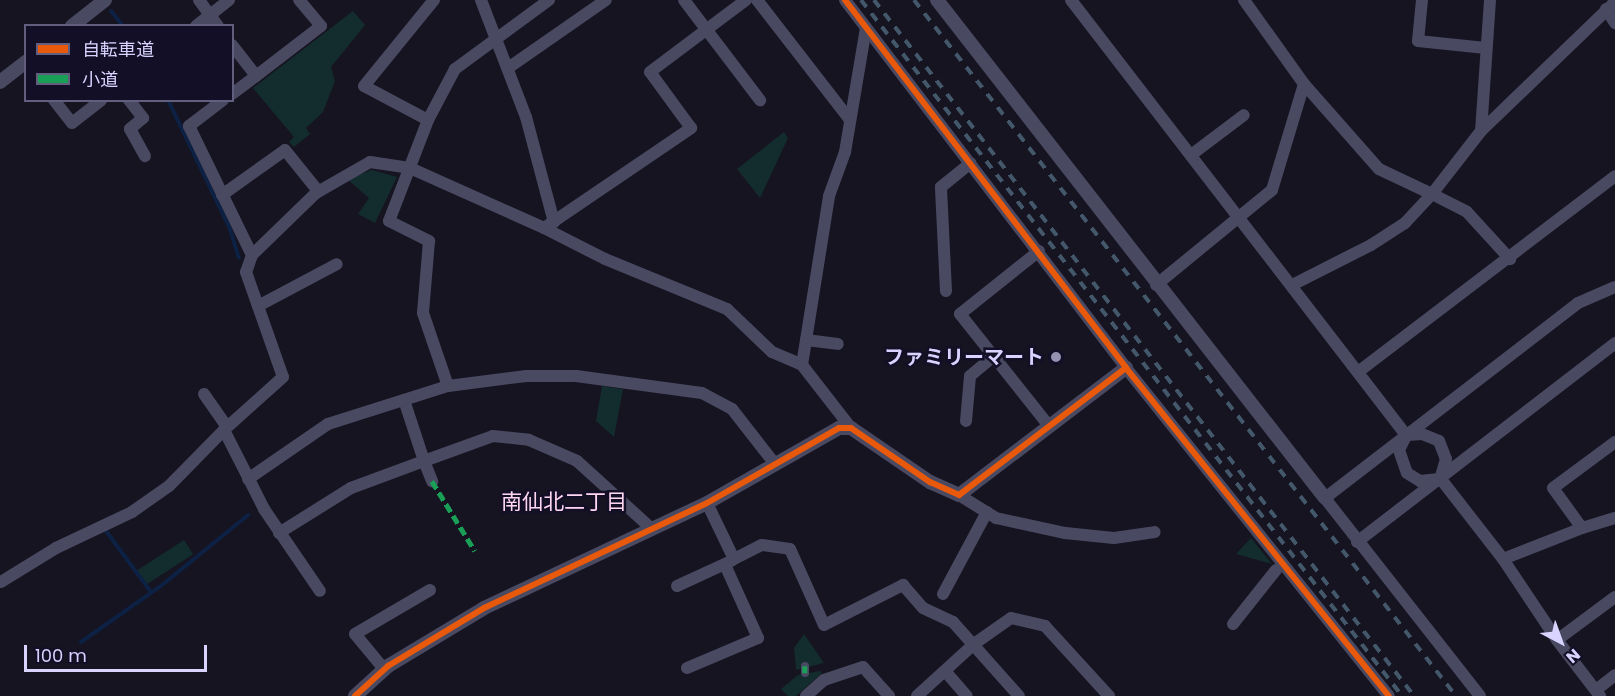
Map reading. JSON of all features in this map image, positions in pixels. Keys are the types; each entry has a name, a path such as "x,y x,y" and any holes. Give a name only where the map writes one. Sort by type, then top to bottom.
{"street":[{"path":"75,24 105,0"},
{"path":"199,0 217,24"},
{"path":"199,24 229,0"},
{"path":"234,92 321,26 299,0"},
{"path":"428,120 364,86 434,0"},
{"path":"481,0 526,117 549,225"},
{"path":"448,386 423,312 429,241 388,221 428,120 455,69 496,35 549,0"},
{"path":"508,68 606,0"},
{"path":"684,0 760,100"},
{"path":"549,225 691,128 650,72 746,0"},
{"path":"757,0 850,120"},
{"path":"845,0 1039,251 1126,368 1389,696"},
{"path":"937,0 1156,285 1480,696"},
{"path":"1071,0 1406,435"},
{"path":"1244,0 1304,84 1379,169 1467,212 1510,259"},
{"path":"1422,0 1418,41 1486,48"},
{"path":"1480,131 1490,0"},
{"path":"1292,285 1371,245 1406,223 1432,194 1480,131 1610,6 1615,22"},
{"path":"802,365 829,196 845,152 866,27"},
{"path":"234,48 256,76"},
{"path":"0,82 24,64"},
{"path":"1156,285 1272,190 1304,84"},
{"path":"56,102 72,123 98,102"},
{"path":"131,102 143,118 130,129 145,156"},
{"path":"221,102 189,126 252,255"},
{"path":"1191,155 1244,116"},
{"path":"222,195 285,150 318,191"},
{"path":"1,582 57,548 132,512 169,486 225,428 283,377 246,272 252,255 318,191 370,162 410,168 549,225 605,259 727,309 772,352 802,365 851,428 930,482 959,495 996,518 1065,533 1114,538 1155,532"},
{"path":"946,291 941,188 971,163"},
{"path":"1358,372 1614,180"},
{"path":"1039,251 960,314 1050,427"},
{"path":"258,306 337,264"},
{"path":"1325,498 1578,303 1615,287"},
{"path":"806,340 838,344"},
{"path":"1357,542 1615,343"},
{"path":"966,421 970,376 994,356"},
{"path":"959,495 1126,368"},
{"path":"248,478 328,424 448,386 526,376 576,376 702,393 732,409 775,464"},
{"path":"204,394 225,428 248,478 279,533 320,591"},
{"path":"404,400 432,482"},
{"path":"355,696 384,669 545,576 707,502 839,428 851,428"},
{"path":"1406,435 1422,434 1439,441 1446,459 1440,478"},
{"path":"1406,435 1399,450 1407,473 1420,481 1440,478"},
{"path":"279,533 351,488 493,436 529,440 577,461 652,529"},
{"path":"1582,528 1553,488 1615,442"},
{"path":"1440,478 1503,559 1557,640 1598,693 1615,675"},
{"path":"687,668 758,638 707,502"},
{"path":"944,594 987,512"},
{"path":"1503,559 1582,528 1615,518"},
{"path":"677,586 762,545 790,549 824,625 903,585 923,608 953,622 1019,696"},
{"path":"1233,624 1276,570"},
{"path":"384,669 355,634 430,590"},
{"path":"1557,640 1615,597"},
{"path":"917,696 974,644 1011,618 1045,626 1109,696"},
{"path":"806,696 824,680 863,667 889,696"},
{"path":"945,671 967,696"}],"green space":[{"path":"353,11 365,25 331,67 335,81 323,112 306,128 310,134 294,147 289,142 294,137 253,88"},
{"path":"784,132 788,138 760,198 737,169"},
{"path":"372,170 397,177 375,223 358,214 369,198 347,179"},
{"path":"602,386 623,389 614,437 596,421"},
{"path":"1251,538 1272,564 1236,554"},
{"path":"184,540 193,554 145,586 135,572"},
{"path":"804,634 824,663 796,670 794,648"},
{"path":"820,671 822,673 796,696 788,696 781,689 798,675"}],"waterway":[{"path":"111,11 121,24"},
{"path":"169,102 230,229 239,258"},
{"path":"81,642 162,585 248,515"},
{"path":"106,531 151,592"}],"railway":[{"path":"861,0 1402,696"},
{"path":"874,0 1414,696"},
{"path":"914,0 1456,696"}],"marked path":[{"path":"432,481 475,551"},
{"path":"805,666 805,673"}],"cycle path":[{"path":"845,0 1126,368 1389,696"},
{"path":"355,696 388,666 484,608 707,503 839,428 851,428 930,482 959,495 1126,368"}],"place":[{"name":"ファミリーマート","path":"1056,357"}],"district":[{"name":"南仙北二丁目","path":"564,502"}]}
